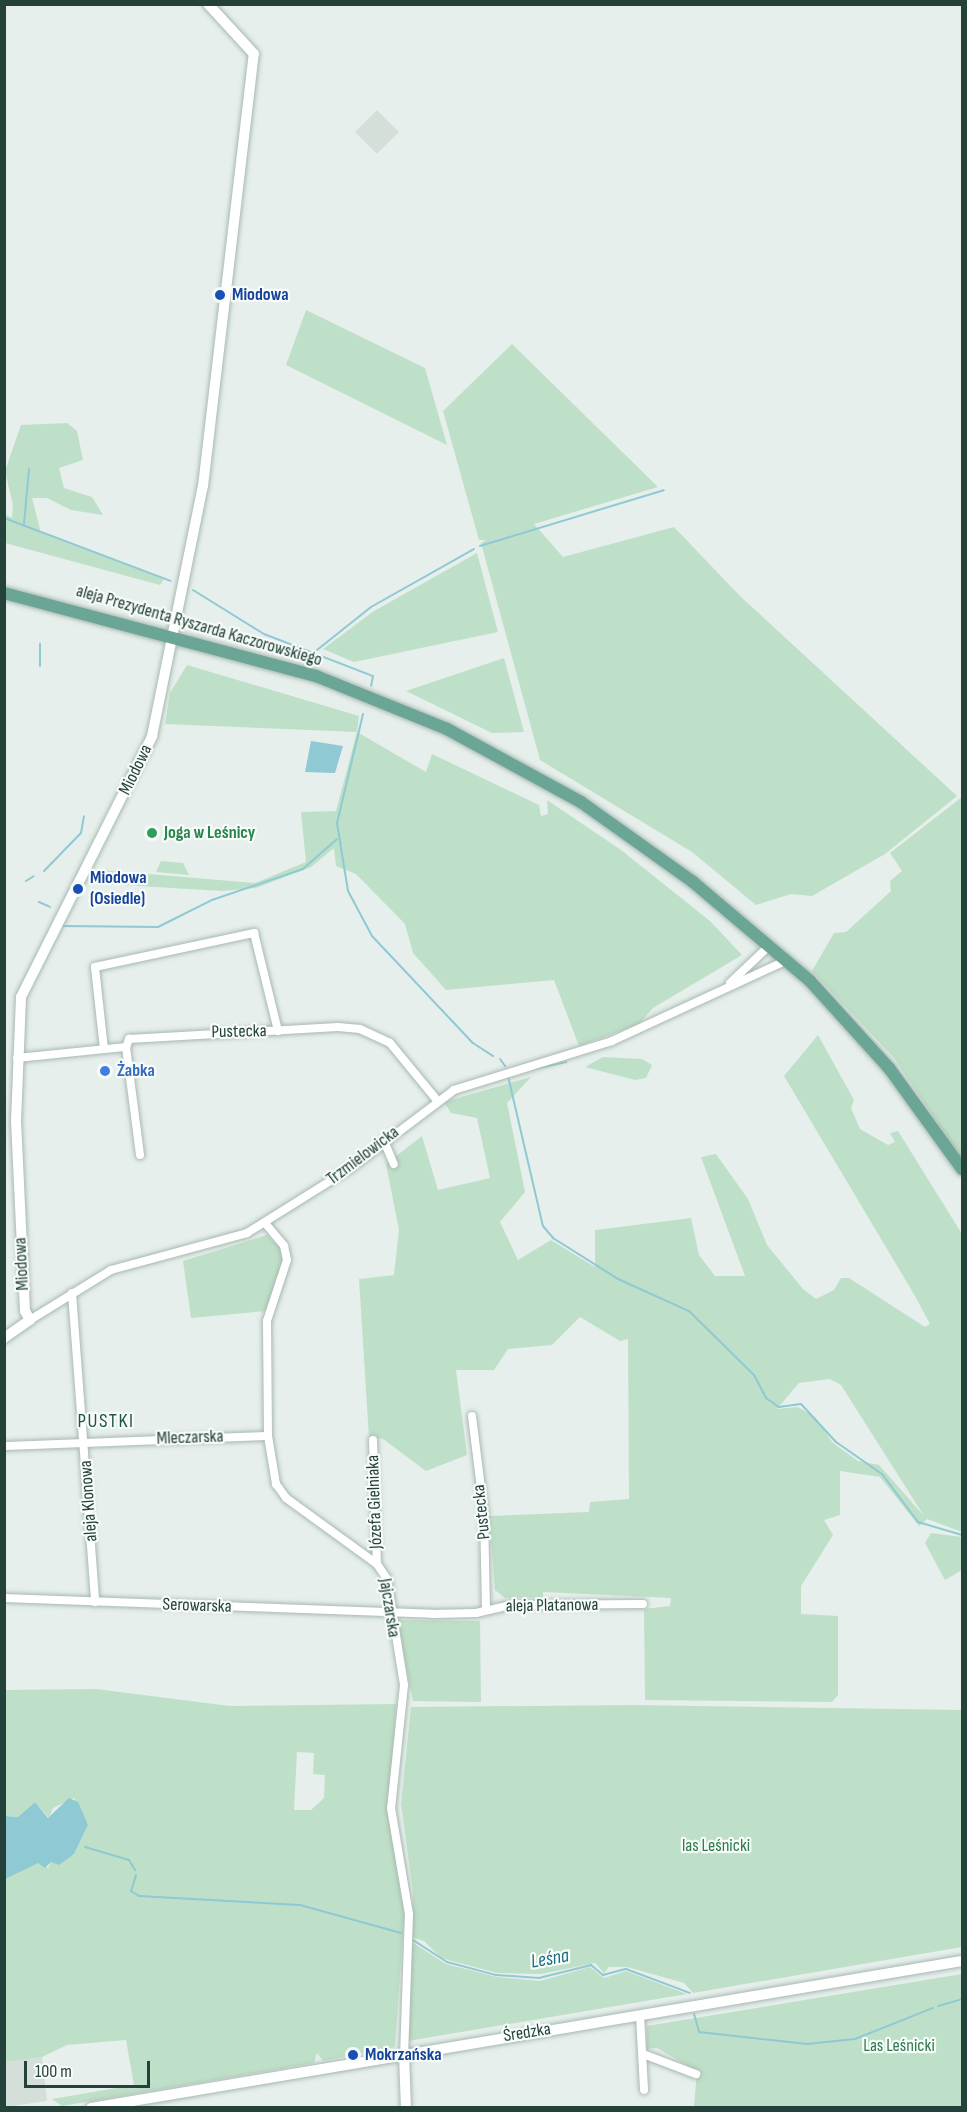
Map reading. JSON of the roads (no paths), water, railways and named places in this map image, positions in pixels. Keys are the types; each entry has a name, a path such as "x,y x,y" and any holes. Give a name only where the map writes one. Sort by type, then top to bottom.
{"main road":[{"name":"aleja Prezydenta Ryszarda Kaczorowskiego","path":"4,593 170,635 316,676 447,729 528,770 651,849 787,960 859,1032 963,1169"}],"street":[{"name":"Miodowa","path":"30,1320 25,1311 19,1207 17,1058 21,997 153,736 170,635 203,486 254,54 208,4"},
{"path":"104,1049 95,967 254,933 278,1031"},
{"name":"Trzmielowicka","path":"728,986 770,945"},
{"name":"Trzmielowicka","path":"4,1338 111,1270 218,1245 264,1223 384,1142 436,1099 514,1068 612,1041 787,960"},
{"name":"Pustecka","path":"17,1058 126,1047 129,1039 360,1029 403,1054 436,1099"},
{"path":"126,1047 140,1155"},
{"path":"384,1142 394,1164"},
{"name":"Jajczarska","path":"264,1223 284,1246 287,1260 267,1321 268,1436 280,1492 377,1564 387,1579 390,1613 404,1685 391,1808 409,1914 404,2054"},
{"name":"aleja Klonowa","path":"72,1293 95,1602"},
{"name":"Pustecka","path":"472,1416 484,1513 486,1609"},
{"name":"Mleczarska","path":"4,1446 268,1436"},
{"name":"Józefa Gielniaka","path":"373,1440 377,1564"},
{"name":"Serowarska","path":"4,1598 390,1613"},
{"name":"aleja Platanowa","path":"390,1613 642,1604"},
{"name":"Średzka","path":"91,2108 963,1961"},
{"path":"640,2015 644,2090"},
{"path":"404,2054 406,2108"},
{"path":"643,2054 696,2074"}],"water":[{"path":"311,741 343,746 335,773 305,772"},
{"path":"69,1798 78,1802 88,1825 74,1854 59,1865 51,1862 45,1868 38,1863 5,1879 5,1816 18,1817 35,1802 48,1818"}],"waterway":[{"path":"24,524 29,469"},
{"path":"480,546 664,490"},
{"path":"4,518 171,581"},
{"path":"312,654 371,607 474,549"},
{"path":"193,590 264,634 373,676 371,686"},
{"path":"40,644 40,666"},
{"path":"363,714 337,823 348,891 372,936 473,1043 493,1056"},
{"path":"44,871 81,833 84,816"},
{"path":"63,926 158,927 212,900 303,869 337,839"},
{"path":"26,881 34,876"},
{"path":"39,902 50,907"},
{"path":"500,1059 505,1066"},
{"path":"534,1069 566,1062"},
{"path":"508,1076 543,1226 553,1238 618,1279 689,1311 754,1375 766,1398 779,1407 801,1404 836,1442 882,1474 918,1522 962,1535"},
{"name":"Leśna","path":"85,1847 129,1860 135,1870"},
{"name":"Leśna","path":"136,1875 131,1891 139,1896 300,1905 401,1933"},
{"name":"Leśna","path":"413,1940 447,1962 496,1975 539,1978 591,1965 603,1975 626,1969 690,1993"},
{"name":"Leśna","path":"938,2006 962,1999"},
{"name":"Leśna","path":"694,2014 699,2032 807,2044 855,2039 933,2008"}],"place":[{"name":"Miodowa","path":"220,295"},
{"name":"Joga w Leśnicy","path":"152,833"},
{"name":"Miodowa (Osiedle)","path":"78,889"},
{"name":"Żabka","path":"105,1071"},
{"name":"Mokrzańska","path":"353,2055"}],"district":[{"name":"PUSTKI","path":"106,1421"}],"park label":[{"name":"las Leśnicki","path":"716,1846"},
{"name":"Las Leśnicki","path":"899,2046"}]}
